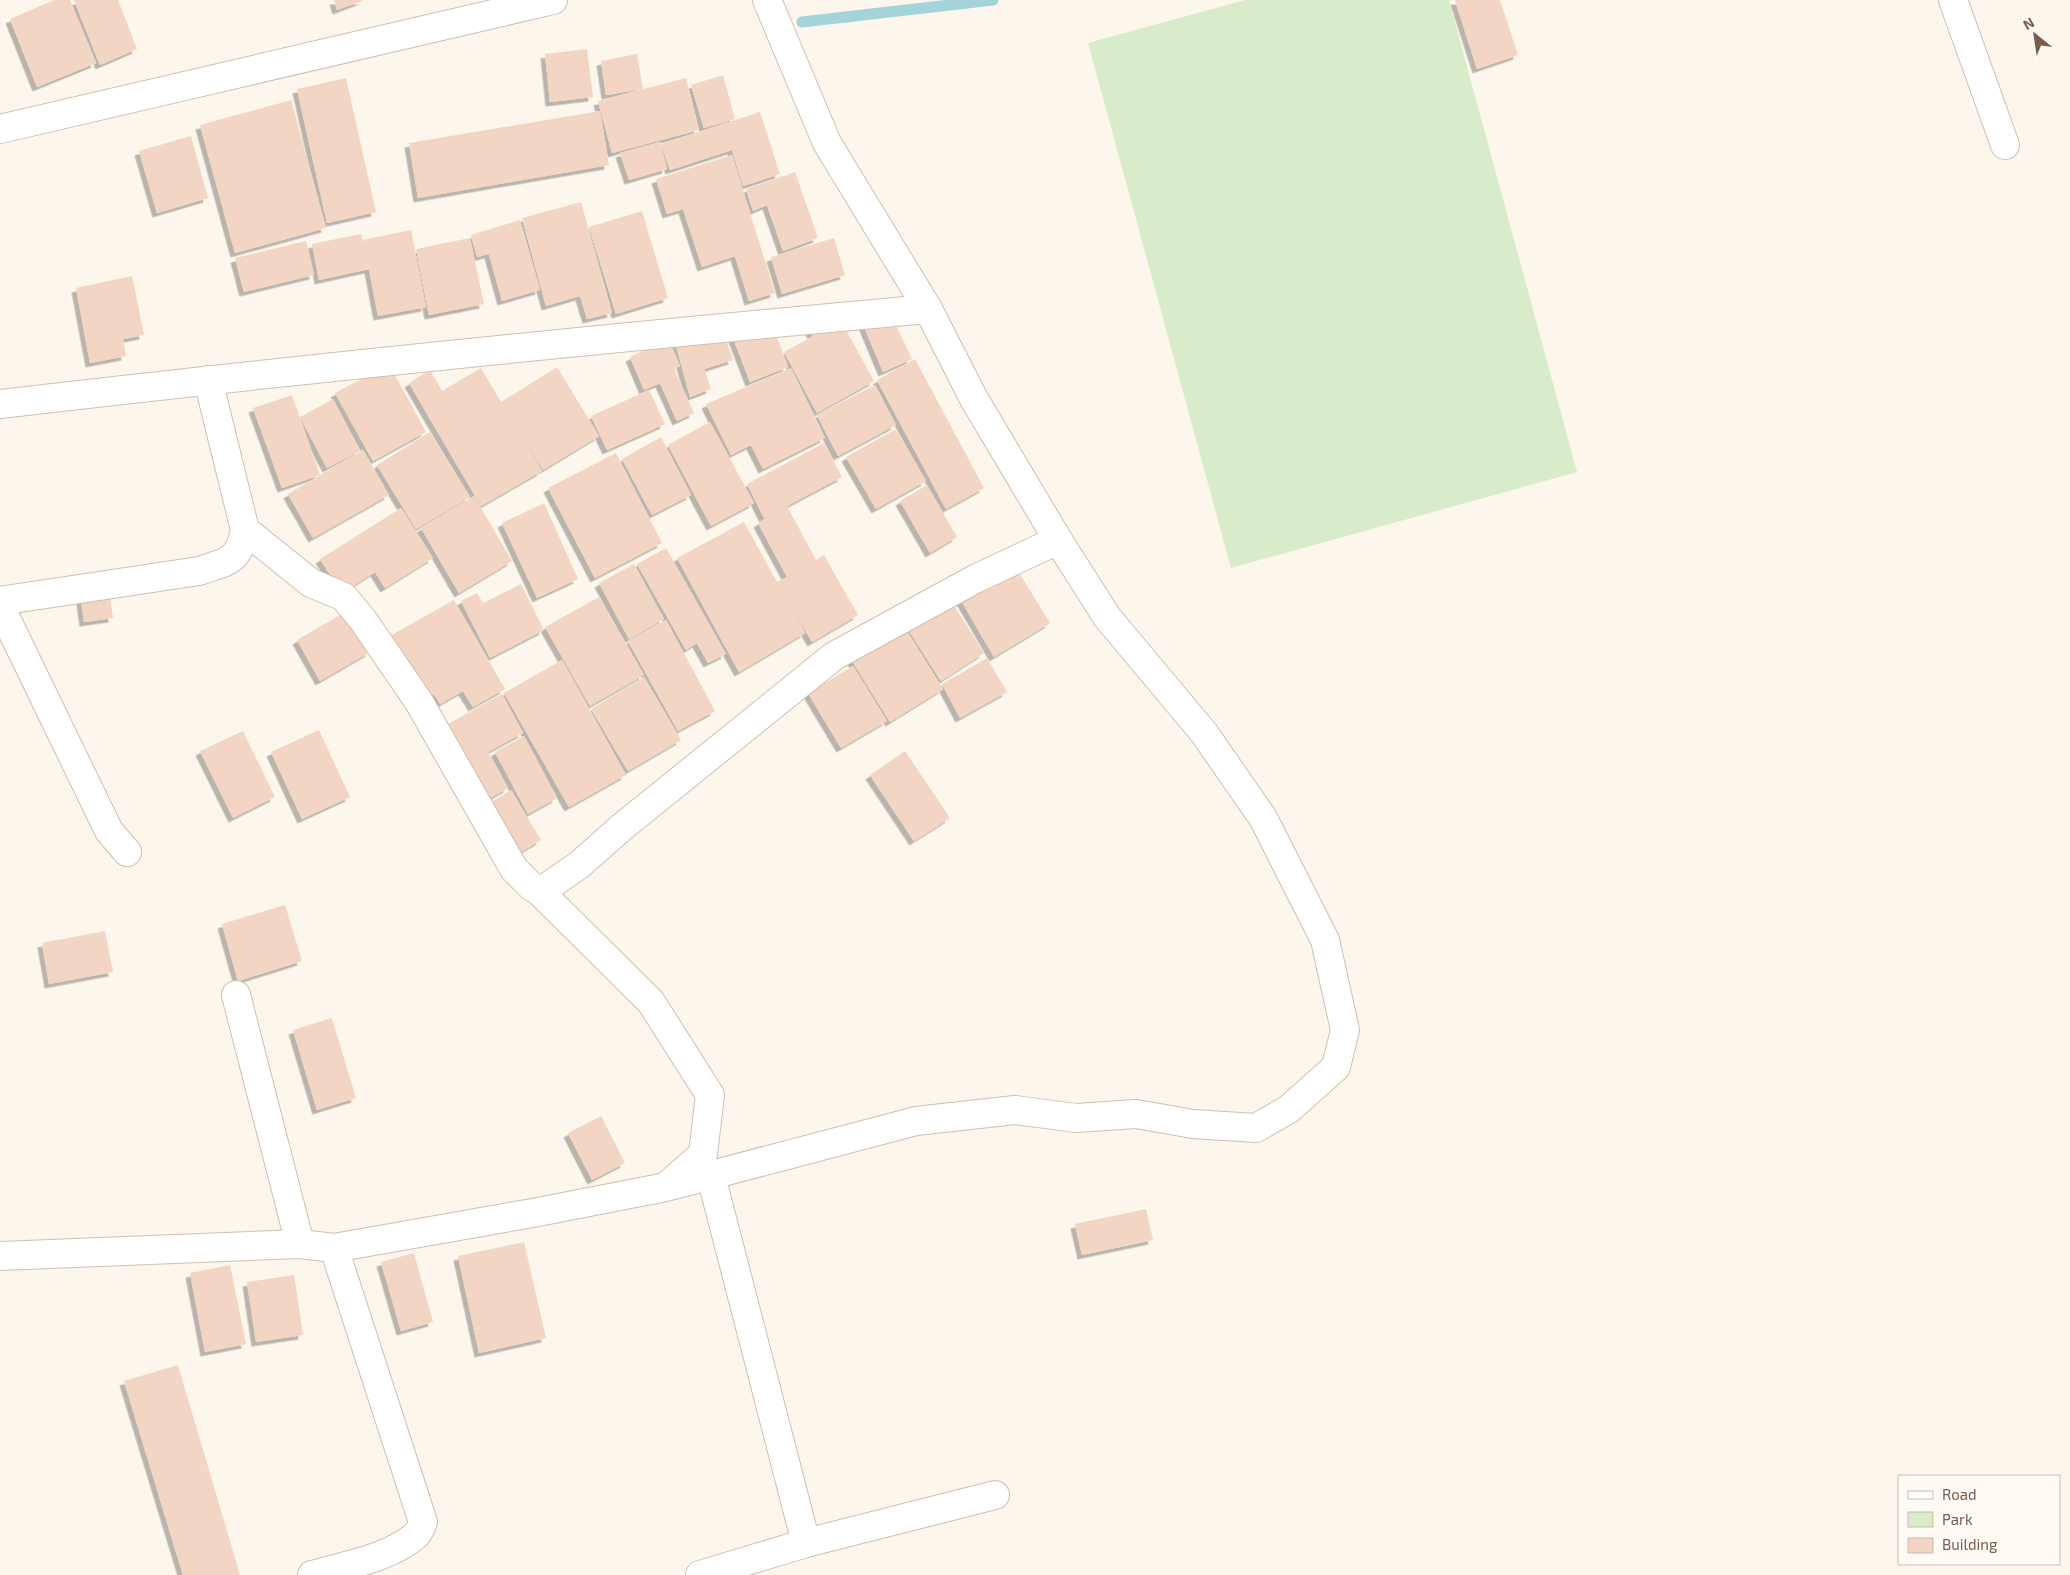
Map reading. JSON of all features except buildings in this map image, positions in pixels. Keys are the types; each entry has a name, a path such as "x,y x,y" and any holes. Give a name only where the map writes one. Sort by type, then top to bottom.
{"street":[{"path":"0,129 553,0"},
{"path":"0,1256 300,1244 334,1248 666,1187 916,1121 1015,1110 1076,1118 1136,1114 1193,1124 1256,1128 1289,1109 1336,1067 1345,1030 1325,940 1263,818 1204,733 1107,617 1058,540 974,399 928,308 827,143 767,0"},
{"path":"1953,0 2005,145"},
{"path":"0,404 568,342 928,308"},
{"path":"0,601 199,571 231,560 241,548 245,530 208,380"},
{"path":"245,530 311,583 344,597 363,620 418,702 514,869 540,892 651,1002 710,1095 703,1154 666,1187"},
{"path":"540,892 579,865 834,656 975,579 1058,540"},
{"path":"0,606 109,831 127,852"},
{"path":"236,995 300,1244"},
{"path":"711,1176 806,1543"},
{"path":"312,1575 373,1558 395,1548 416,1536 423,1522 334,1248"},
{"path":"700,1575 806,1543 995,1495"}],"green space":[{"path":"1245,0 1449,0 1577,472 1231,568 1088,43"}],"waterway":[{"path":"802,22 993,0"}]}
